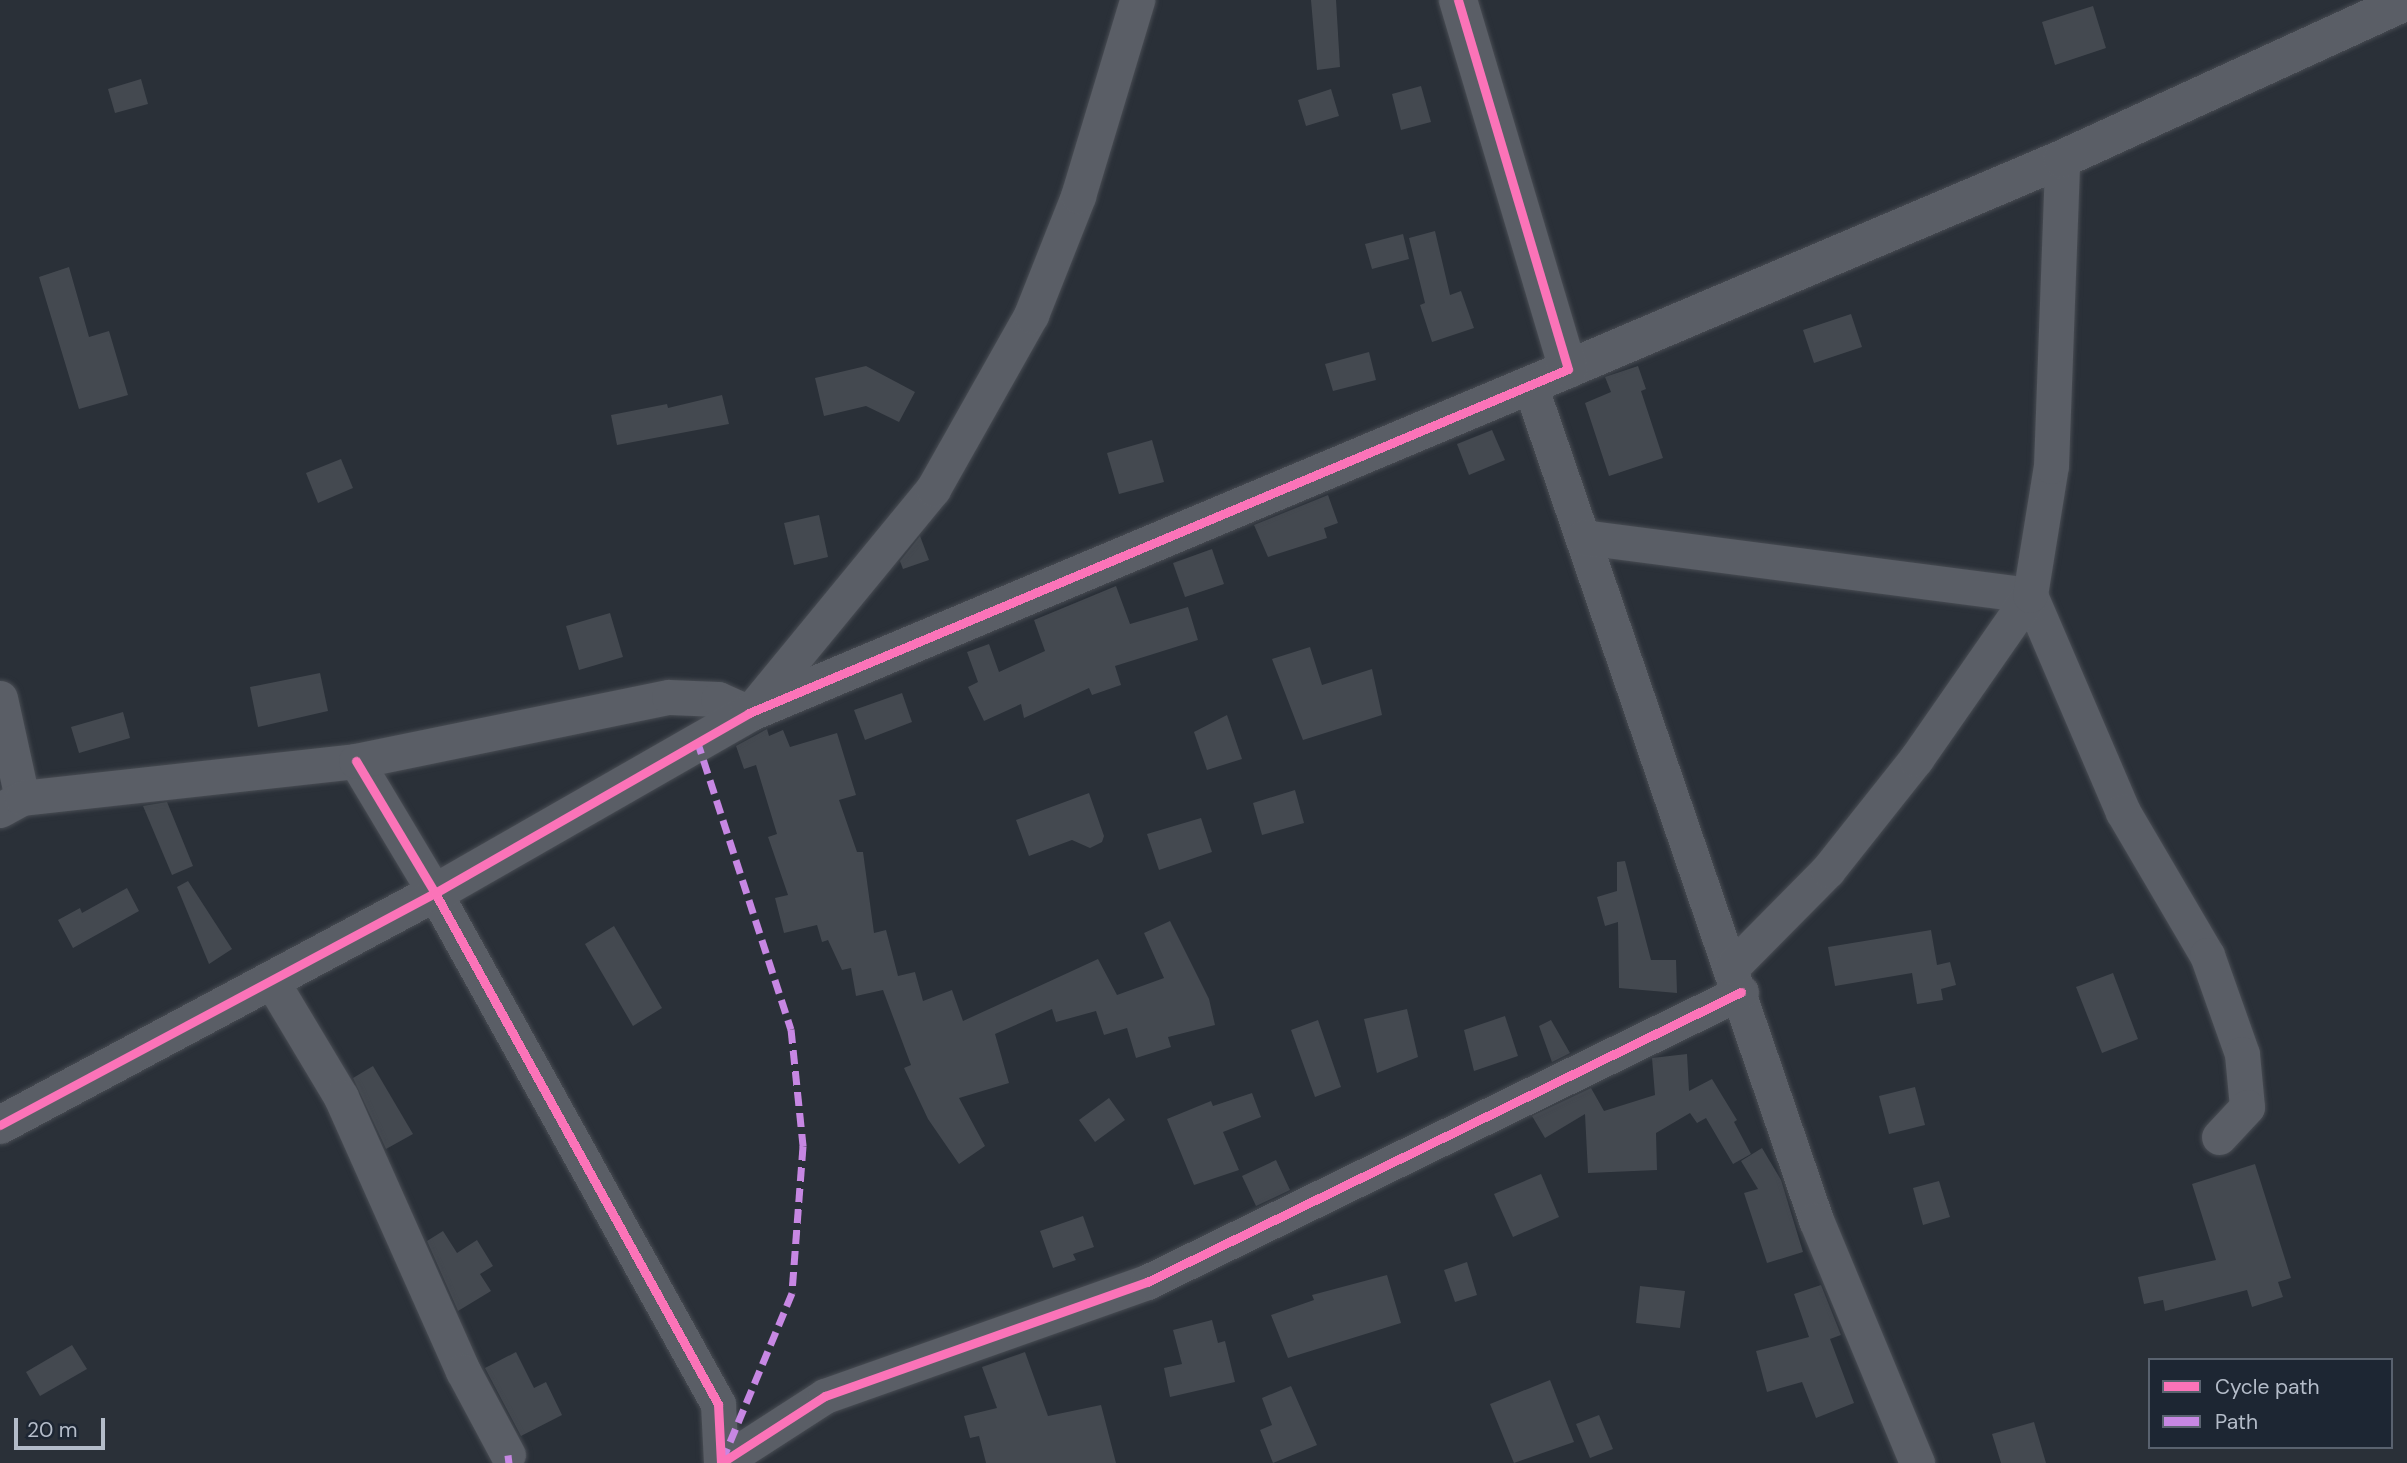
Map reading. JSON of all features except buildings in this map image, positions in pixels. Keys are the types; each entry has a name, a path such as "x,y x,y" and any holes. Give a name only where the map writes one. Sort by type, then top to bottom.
{"street":[{"path":"749,713 933,489 1031,315 1078,196 1137,0"},
{"path":"1458,0 1568,369"},
{"path":"0,1125 435,893 749,713 2062,159 2407,1"},
{"path":"356,761 435,893 718,1404 721,1463 825,1396 1147,1282 1737,980 1916,759 2030,595 2051,466 2062,159"},
{"path":"1530,385 1737,980 1816,1220 1917,1463"},
{"path":"1583,537 2030,595"},
{"path":"2030,595 2123,812 2212,968 2242,1054 2246,1107 2219,1137"},
{"path":"0,698 11,804 356,761 669,697 718,699 749,713"},
{"path":"271,980 341,1097 463,1371 508,1455"}],"marked path":[{"path":"697,740 791,1029 803,1146 792,1293 724,1456"},
{"path":"508,1455 509,1463"}],"cycle path":[{"path":"0,1125 435,893 749,713 1568,369 1458,0"},
{"path":"356,761 435,893 718,1404 721,1463 825,1396 1147,1282 1741,992"}]}
